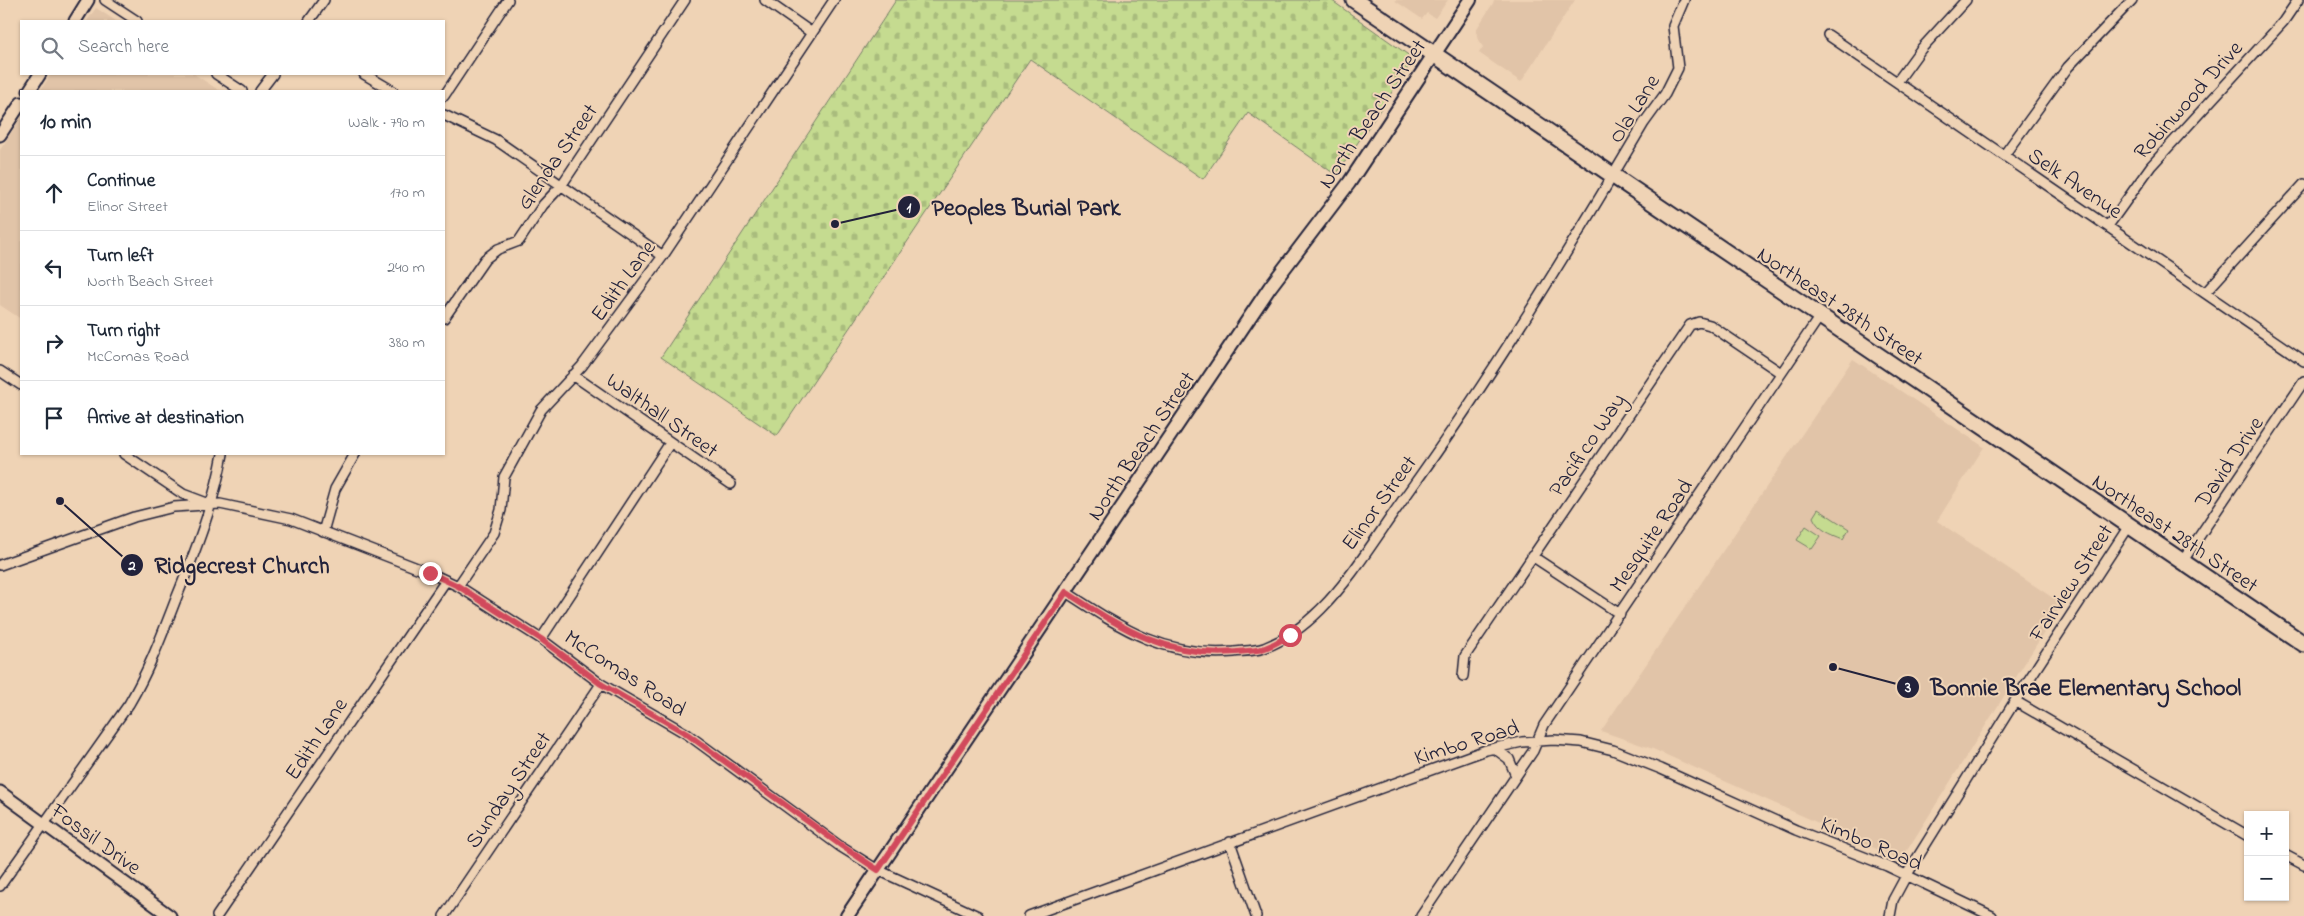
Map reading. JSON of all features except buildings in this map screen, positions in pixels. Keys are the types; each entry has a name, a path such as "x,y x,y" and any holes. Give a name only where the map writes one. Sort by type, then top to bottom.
{"main road":[{"name":"Northeast 28th Street","path":"1354,0 2304,644"},
{"name":"North Beach Street","path":"847,916 1270,287 1349,183 1470,0"}],"street":[{"path":"76,20 88,0"},
{"path":"105,0 135,20"},
{"path":"310,20 324,0"},
{"path":"445,94 508,0"},
{"name":"Glenda Street","path":"445,317 485,259 498,249 519,241 543,205 562,186 685,0"},
{"path":"765,0 812,33"},
{"name":"Edith Lane","path":"458,586 494,533 501,510 504,477 541,410 573,375 663,256 834,0"},
{"name":"Ola Lane","path":"1613,176 1644,123 1665,94 1678,68 1673,26 1684,0"},
{"path":"1897,82 1921,49 1966,0"},
{"path":"2004,155 2068,67 2132,0"},
{"name":"Robinwood Drive","path":"2108,226 2151,166 2283,22 2298,0"},
{"name":"Selk Avenue","path":"1828,35 2304,361"},
{"path":"30,90 39,75"},
{"path":"218,75 240,90"},
{"path":"261,90 272,75"},
{"path":"366,75 391,90"},
{"path":"0,135 20,105"},
{"path":"445,115 496,140 663,256"},
{"name":"Elinor Street","path":"1066,592 1139,636 1164,646 1190,652 1218,653 1262,649 1290,635 1321,609 1343,582 1436,454 1613,176"},
{"path":"2205,293 2304,184"},
{"name":"Mesquite Road","path":"1421,916 1516,776 1544,725 1820,316"},
{"name":"Pacifico Way","path":"1463,676 1465,656 1690,325 1699,322 1710,325 1781,373"},
{"path":"0,371 20,384"},
{"name":"Walthall Street","path":"573,375 731,484"},
{"name":"David Drive","path":"2182,562 2304,381"},
{"path":"541,639 670,443"},
{"path":"125,455 183,494 210,504"},
{"path":"0,886 129,704 146,676 205,527 223,455"},
{"path":"323,532 335,489 354,455"},
{"name":"McComas Road","path":"0,565 134,517 174,507 220,504 290,520 430,573 445,582 458,586 541,639 601,684 687,734 878,870 978,916"},
{"name":"Fairview Street","path":"1890,916 1894,900 1906,876 2015,702 2129,526"},
{"path":"1532,556 1620,614"},
{"name":"Edith Lane","path":"217,916 445,582"},
{"name":"Sunday Street","path":"444,916 601,684"},
{"path":"2015,702 2244,834"},
{"name":"Kimbo Road","path":"1029,916 1494,748 1537,740 1581,742 1613,750 1661,769 1906,876 1992,916"},
{"path":"1494,748 1509,759 1516,776"},
{"name":"Fossil Drive","path":"0,792 170,916"},
{"path":"1230,842 1256,916"},
{"path":"2287,856 2304,865"}],"shaded area":[{"path":"1394,0 1448,0 1435,18 1427,13 1422,19"},
{"path":"1495,0 1575,0 1521,82 1479,53 1483,47 1478,40 1476,30"},
{"path":"96,8 114,20 88,20"},
{"path":"50,75 196,75 218,90 41,90"},
{"path":"20,120 20,318 0,305 0,150"},
{"path":"1853,359 1984,447 1937,521 2062,604 1901,860 1653,749 1601,731"}],"green space":[{"path":"896,0 1331,0 1414,59 1336,175 1248,113 1203,179 1030,59 777,436 661,357"},
{"path":"1818,509 1849,529 1843,539 1825,531 1818,525 1813,517"},
{"path":"1806,526 1821,536 1812,549 1797,540"}],"place":[{"name":"Peoples Burial Park","path":"835,224"},
{"name":"Ridgecrest Church","path":"60,501"},
{"name":"Bonnie Brae Elementary School","path":"1833,667"}],"route":[{"path":"430,573 445,582 458,586 541,639 601,684 687,734 878,870 1066,592 1139,636 1164,646 1190,652 1218,653 1262,649 1290,635"}]}
